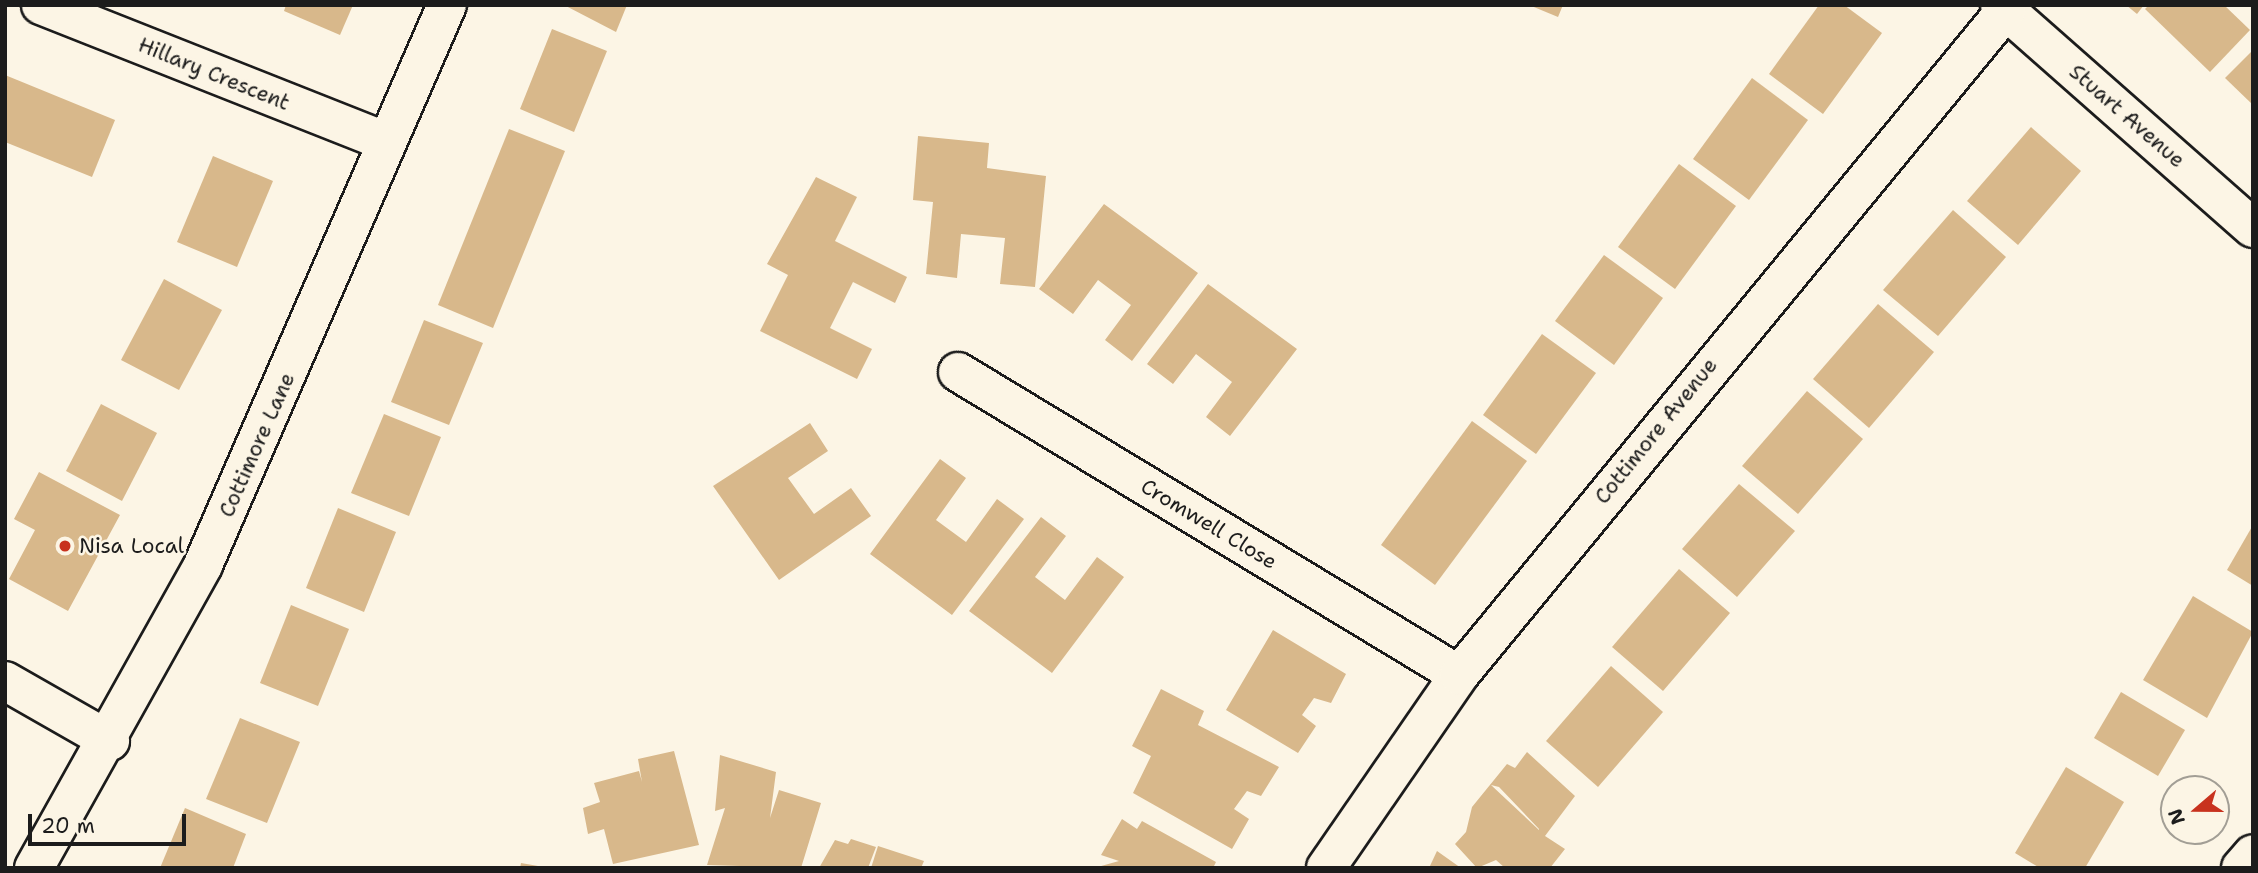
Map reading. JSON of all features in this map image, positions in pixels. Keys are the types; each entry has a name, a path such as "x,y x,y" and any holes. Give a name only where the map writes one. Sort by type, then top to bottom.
{"street":[{"name":"Hillary Crescent","path":"41,5 387,142"},
{"name":"Cottimore Lane","path":"34,868 110,741 203,565 447,5"},
{"name":"Stuart Avenue","path":"2003,7 2253,228"},
{"name":"Cottimore Avenue","path":"1326,868 1459,675 2003,7"},
{"name":"Cromwell Close","path":"958,372 1459,675"},
{"path":"5,681 110,741"},
{"path":"2241,868 2253,854"}],"building":[{"path":"286,5 353,5 340,35 284,11"},
{"path":"564,5 627,5 616,32"},
{"path":"1529,5 1563,5 1558,17"},
{"path":"1819,5 1844,5 1882,33 1823,114 1769,74"},
{"path":"2126,5 2144,5 2137,14"},
{"path":"2149,5 2224,5 2250,30 2210,72 2145,9"},
{"path":"552,29 607,51 574,132 520,109"},
{"path":"2253,50 2253,105 2225,78"},
{"path":"5,75 115,120 92,177 5,142"},
{"path":"1752,78 1808,120 1749,200 1693,159"},
{"path":"2031,127 2081,171 2018,245 1967,201"},
{"path":"509,129 565,151 493,328 438,305"},
{"path":"918,136 989,143 987,168 1046,176 1035,287 1000,284 1005,238 961,234 957,278 926,274 933,202 913,200"},
{"path":"213,156 273,181 237,267 177,242"},
{"path":"1679,164 1736,206 1675,289 1618,247"},
{"path":"816,177 857,197 835,241 907,277 895,303 853,282 830,328 872,349 857,379 760,331 788,275 767,264"},
{"path":"1104,204 1198,273 1132,361 1105,340 1131,305 1098,280 1073,314 1039,289"},
{"path":"1953,210 2006,257 1938,336 1883,290"},
{"path":"1604,255 1663,298 1614,365 1555,321"},
{"path":"164,279 222,310 179,390 121,360"},
{"path":"1208,284 1297,349 1230,436 1206,417 1232,382 1196,354 1173,384 1147,364"},
{"path":"1878,304 1934,352 1869,428 1813,379"},
{"path":"424,320 483,343 449,425 391,402"},
{"path":"1542,334 1596,373 1536,454 1483,415"},
{"path":"1807,391 1863,439 1798,514 1742,466"},
{"path":"101,404 157,433 122,501 66,471"},
{"path":"384,414 441,437 409,516 351,493"},
{"path":"1472,421 1527,461 1435,585 1381,545"},
{"path":"810,423 828,451 788,478 814,514 851,488 871,516 779,580 713,486"},
{"path":"940,459 966,478 936,520 966,542 997,499 1024,519 952,615 870,554"},
{"name":"Nisa Local","path":"39,472 120,515 68,611 9,579 35,530 14,519"},
{"path":"1739,484 1795,531 1737,597 1682,549"},
{"path":"338,508 396,532 364,612 306,588"},
{"path":"1041,517 1066,536 1035,577 1065,600 1097,557 1124,577 1052,673 969,611"},
{"path":"2253,525 2253,586 2227,570"},
{"path":"1679,569 1730,613 1663,691 1612,647"},
{"path":"2193,596 2253,632 2207,718 2143,680"},
{"path":"291,605 349,629 318,706 260,683"},
{"path":"1273,630 1346,674 1331,703 1314,698 1302,715 1316,726 1298,753 1226,710"},
{"path":"1611,666 1663,712 1598,787 1546,741"},
{"path":"1161,689 1204,711 1198,725 1279,767 1261,796 1247,791 1234,809 1249,819 1232,849 1133,793 1151,756 1132,746"},
{"path":"2121,692 2185,730 2158,776 2094,738"},
{"path":"240,718 300,742 267,823 206,799"},
{"path":"674,751 699,845 613,864 604,829 588,834 583,808 600,802 594,783 639,771 642,782 638,759"},
{"path":"1527,752 1575,796 1545,836 1565,849 1550,868 1505,868 1496,860 1477,868 1455,844 1466,832 1472,807 1507,764 1515,768","holes":["1491,785 1499,787 1539,829 1539,830"]},
{"path":"720,755 776,772 770,818 779,790 821,803 801,868 707,865 725,808 715,811"},
{"path":"2066,767 2124,802 2085,868 2040,868 2015,853"},
{"path":"185,808 246,834 233,868 160,868"},
{"path":"1122,819 1137,829 1142,821 1216,862 1213,868 1094,868 1119,861 1101,855"},
{"path":"851,839 876,847 868,868 819,868 835,840 848,844"},
{"path":"878,846 924,861 921,868 871,868"},
{"path":"1437,851 1461,868 1429,868"},
{"path":"521,863 538,866 538,868 520,868"}],"place":[{"name":"Nisa Local","path":"65,546"}]}
